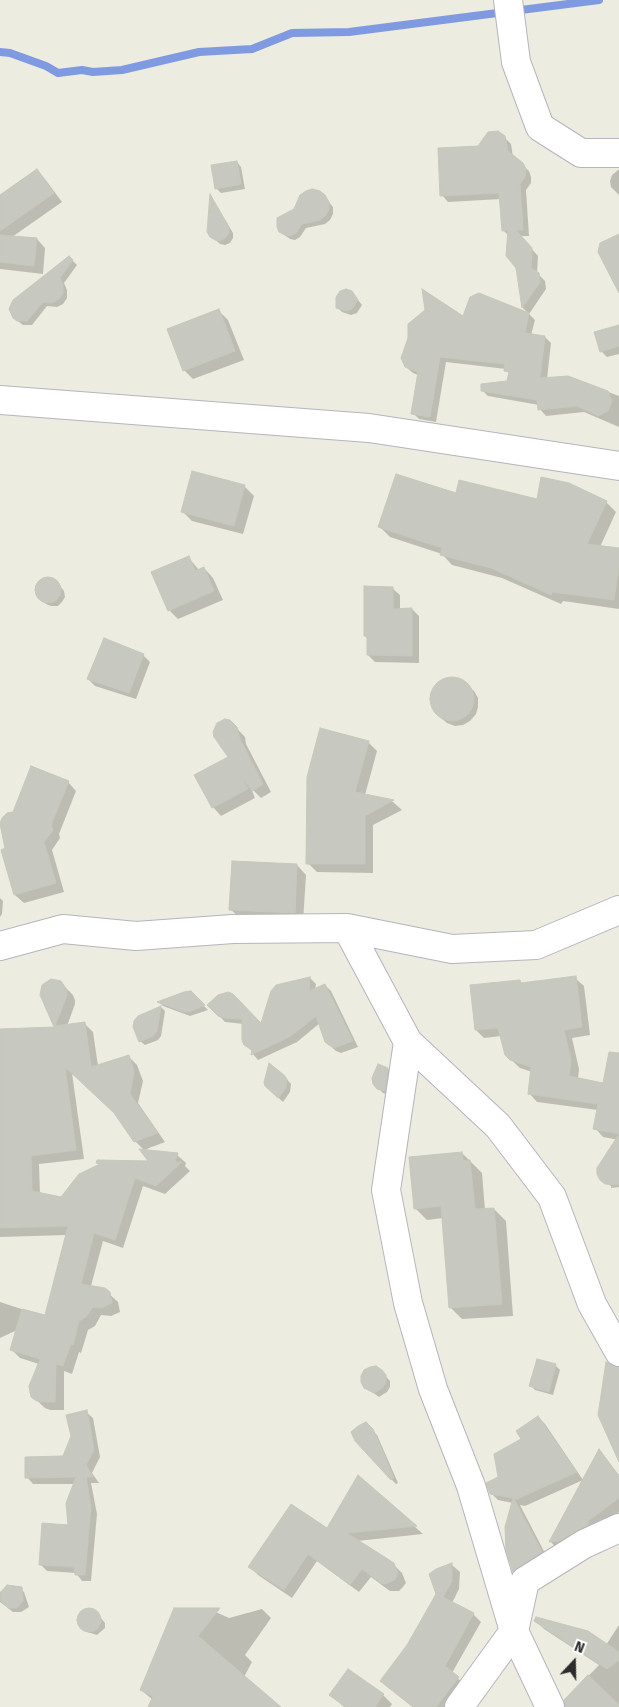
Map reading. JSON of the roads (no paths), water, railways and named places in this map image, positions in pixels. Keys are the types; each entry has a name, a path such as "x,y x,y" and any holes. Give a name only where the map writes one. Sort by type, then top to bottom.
{"street":[{"path":"508,0 516,62 540,127 581,153 619,153"},
{"path":"0,400 369,428 619,466"},
{"path":"0,946 63,929 136,936 233,929 347,928 452,949 536,945 619,910"},
{"path":"347,928 408,1042 498,1126 552,1197 592,1304 619,1352"},
{"path":"408,1042 386,1190 408,1303 433,1389 471,1486 514,1631 550,1707"},
{"path":"459,1707 514,1631 525,1581 584,1544 619,1528"}],"waterway":[{"path":"0,52 10,53 46,66 58,73 82,70 93,72 122,70 199,52 252,49 292,33 349,32 599,0"}]}
